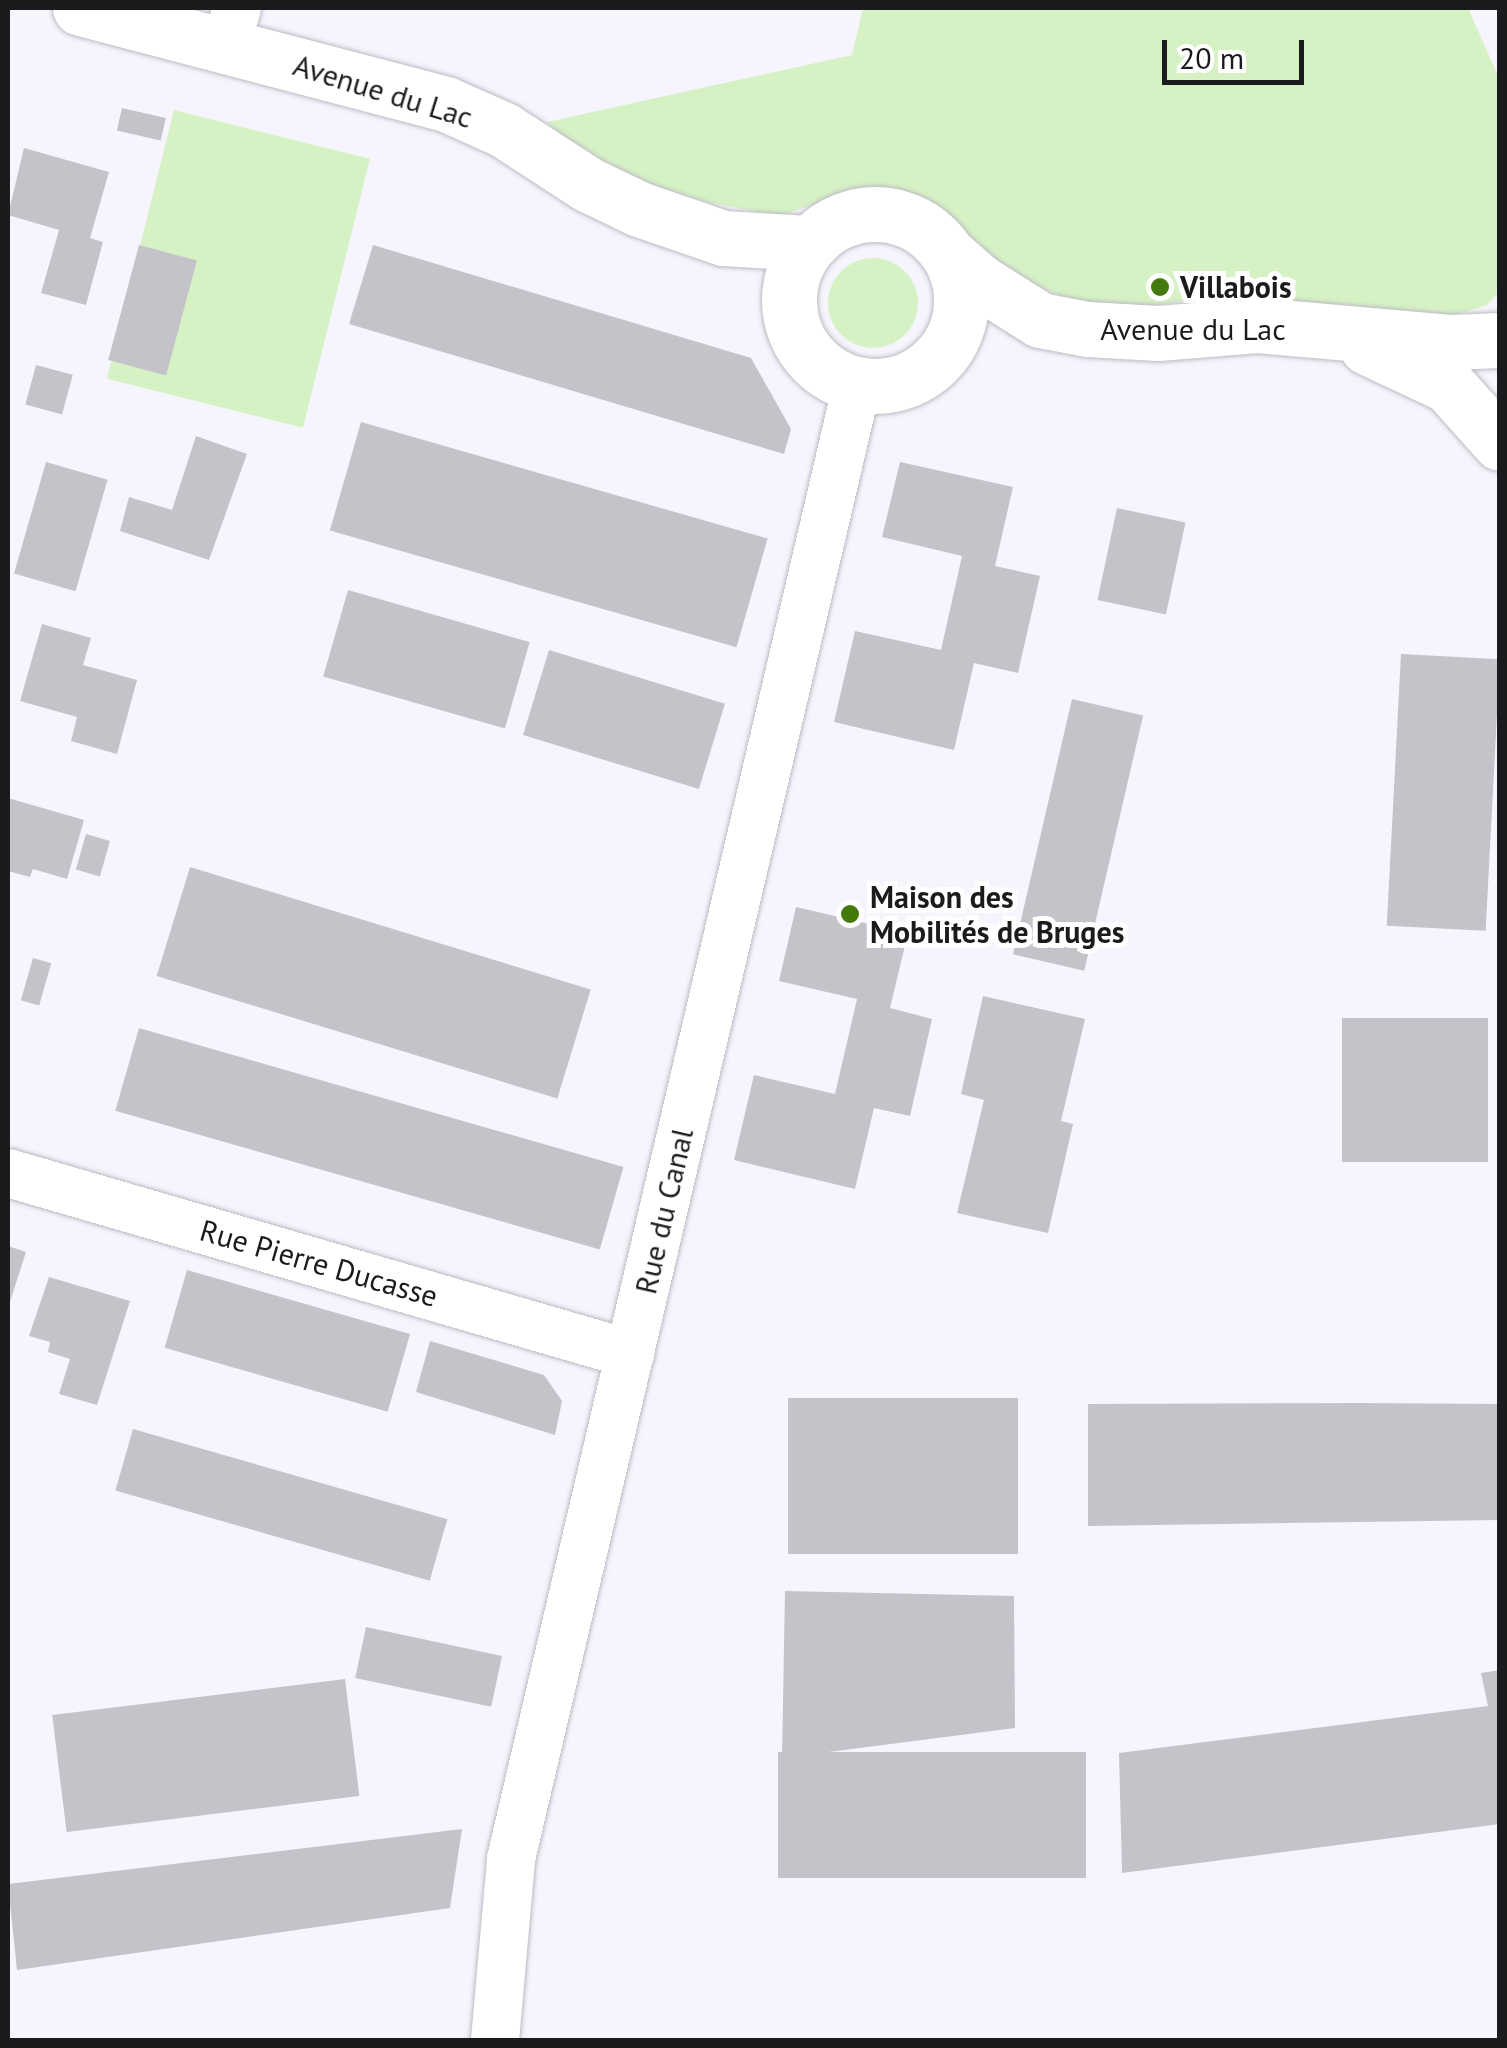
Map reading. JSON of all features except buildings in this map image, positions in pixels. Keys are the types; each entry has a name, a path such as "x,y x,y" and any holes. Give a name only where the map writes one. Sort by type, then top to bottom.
{"street":[{"name":"Avenue du Lac","path":"80,8 231,27 446,104 504,130 622,200 723,238 809,244"},
{"path":"937,361 954,338 962,311 961,282 950,256 917,224 871,213 848,218 809,244 789,290 790,316 799,340 814,360 857,385 886,386 914,378 937,361 1040,320"},
{"name":"Avenue du Lac","path":"723,238 790,316"},
{"name":"Avenue du Lac","path":"950,256 980,282 1040,320 1158,334 1242,325 1452,342 1500,340"},
{"name":"Avenue du Lac","path":"1337,333 1448,385 1500,443"},
{"name":"Rue du Canal","path":"495,2040 511,1859 857,385"},
{"name":"Rue Pierre Ducasse","path":"8,1173 630,1354"}],"green space":[{"path":"863,8 1468,8 1499,78 1499,292 1487,305 1443,319 1302,301 1198,298 1137,309 1065,298 1000,268 935,208 902,192 870,186 779,216 707,202 632,179 574,147 547,122 852,55"},
{"path":"174,110 370,159 303,428 107,379"},
{"path":"873,258 898,266 910,278 918,303 910,328 898,340 873,348 848,340 836,328 828,303 836,278 848,266"}],"place":[{"name":"Villabois","path":"1160,287"},
{"name":"Maison des Mobilités de Bruges","path":"850,914"}]}
